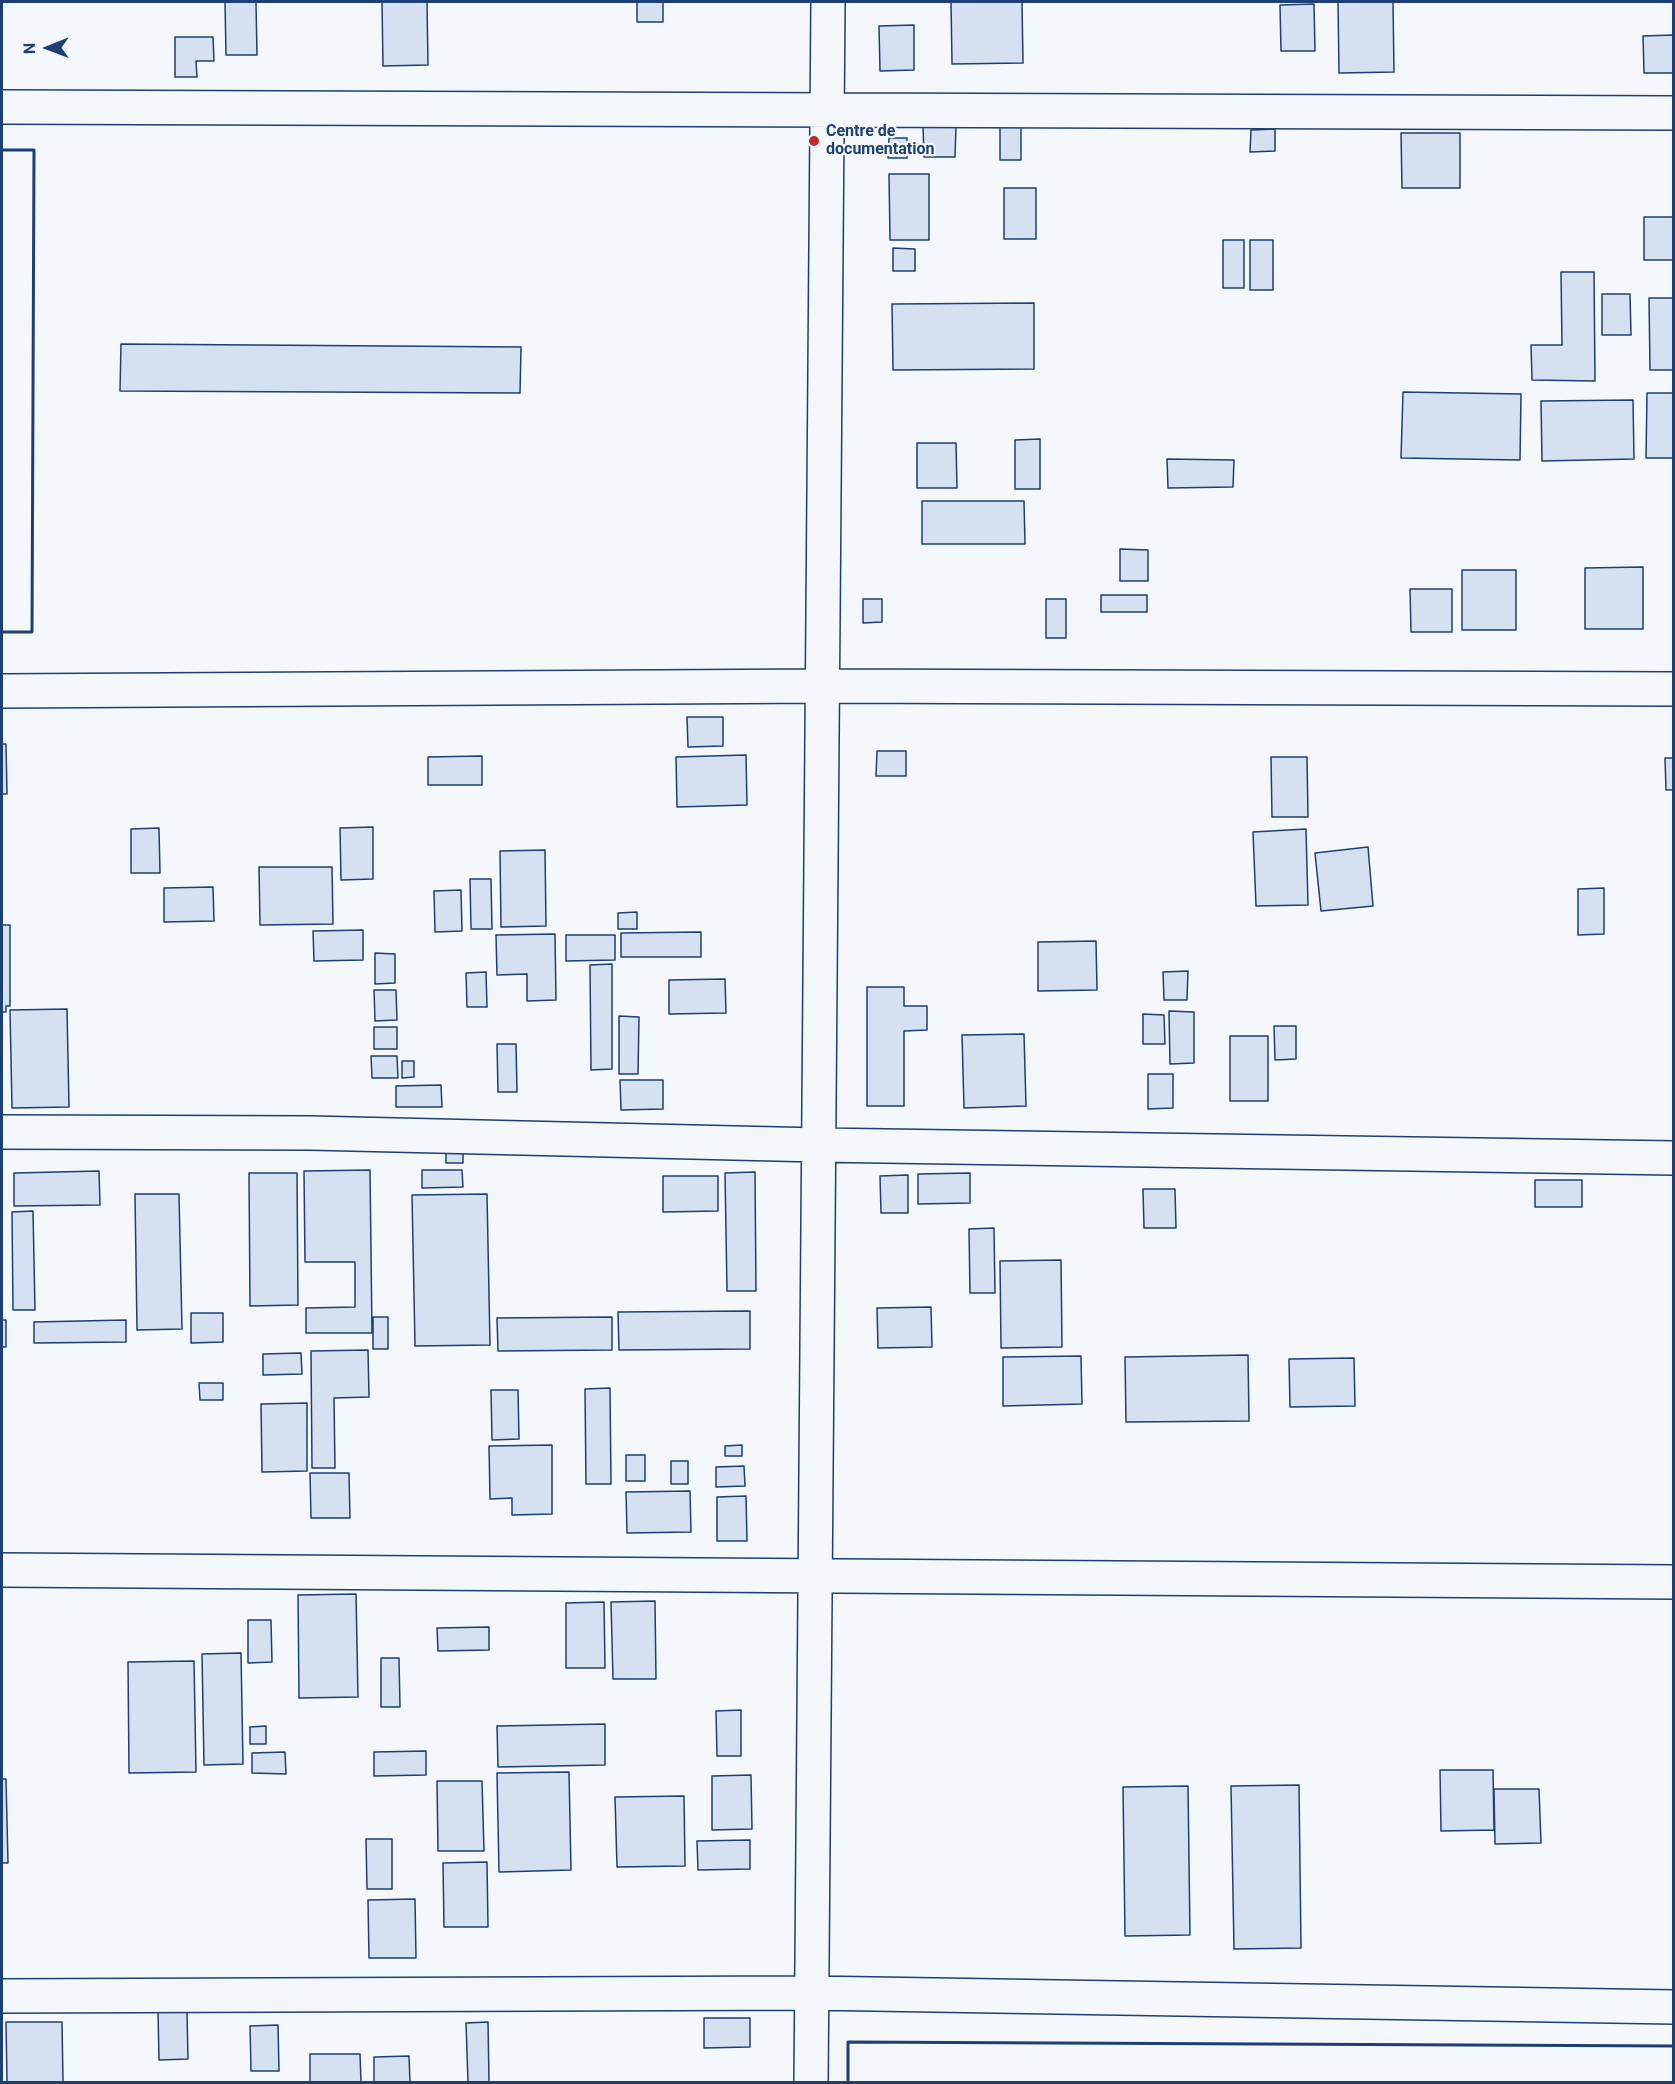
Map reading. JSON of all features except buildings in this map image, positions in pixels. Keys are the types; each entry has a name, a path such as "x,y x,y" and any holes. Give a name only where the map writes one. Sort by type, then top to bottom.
{"street":[{"path":"811,2082 828,2"},
{"path":"2,107 1674,113"},
{"path":"2,691 823,686 1674,689"},
{"path":"2,1132 310,1133 819,1145 1674,1158"},
{"path":"2,1570 1674,1582"},
{"path":"2,1996 811,1994 1674,2007"}],"wall":[{"path":"2,150 34,150 32,632 2,632"},
{"path":"848,2082 848,2042 1674,2046"}],"place":[{"name":"Centre de documentation","path":"814,141"}]}
